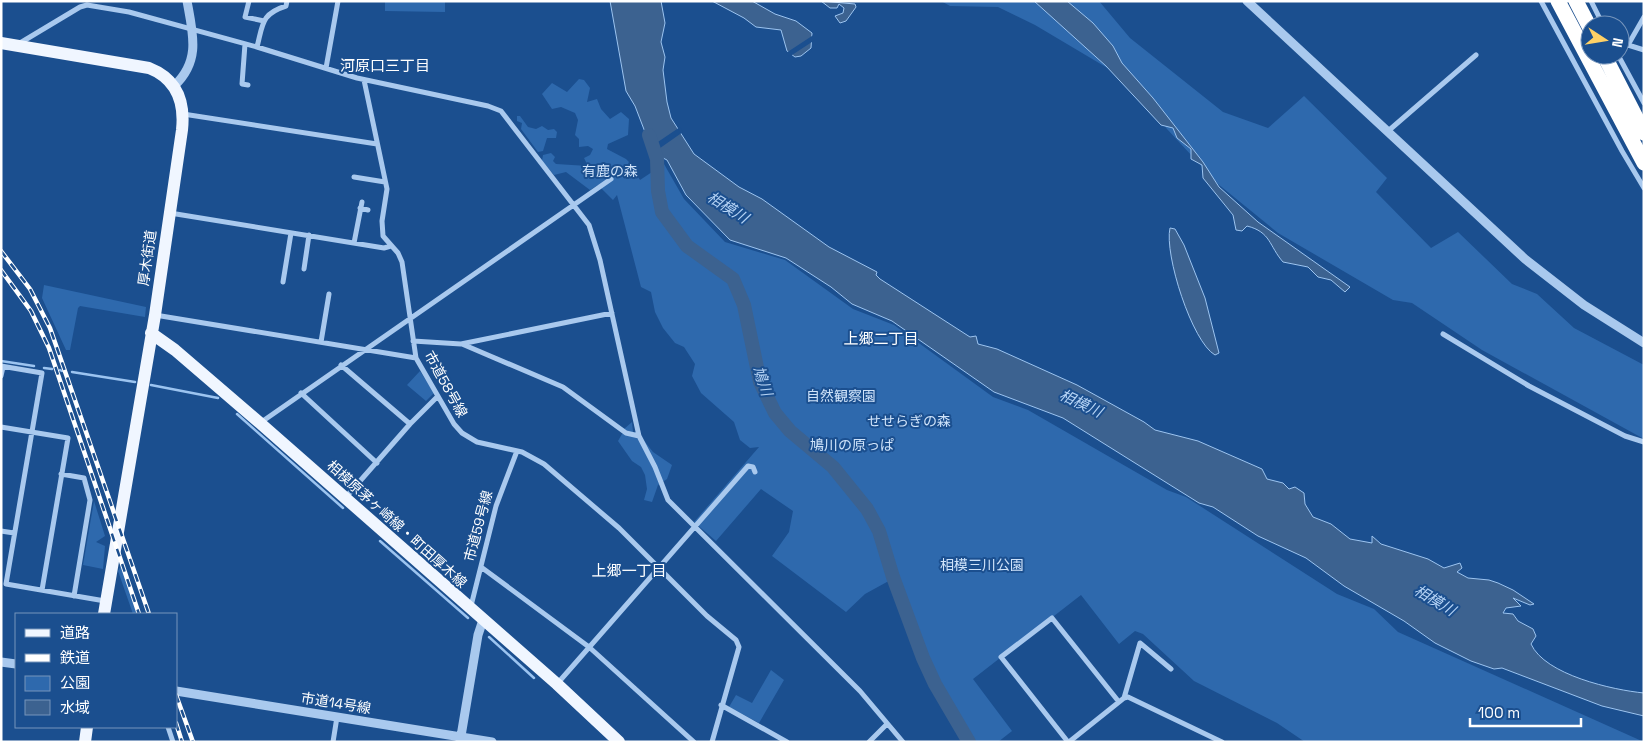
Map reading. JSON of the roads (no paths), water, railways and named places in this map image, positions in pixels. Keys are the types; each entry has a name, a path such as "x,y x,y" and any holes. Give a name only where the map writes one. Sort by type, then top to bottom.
{"highway":[{"path":"1558,1 1644,163"},
{"path":"1576,1 1583,15"},
{"path":"1609,65 1644,133"}],"main road":[{"path":"1,43 149,68 164,76 174,86"},
{"name":"厚木街道","path":"104,613 155,315 183,114 180,98 174,86"},
{"name":"相模原茅ヶ崎線・町田厚木線","path":"151,333 175,350 346,498 557,684 619,742"},
{"path":"85,742 87,728"}],"street":[{"path":"174,86 189,68 193,30 187,1"},
{"path":"249,1 245,17 264,21"},
{"path":"257,47 265,16 273,10 286,6 287,1"},
{"path":"326,68 338,1"},
{"path":"1541,1 1644,188"},
{"path":"1591,1 1599,15"},
{"path":"1248,2 1525,259 1584,305 1644,343"},
{"path":"18,45 46,26 87,3 129,12 257,47 364,80 488,106 501,111 574,203 586,220 596,242 639,436 655,467 663,492 673,506 695,529 846,677 903,742"},
{"path":"1630,42 1644,17"},
{"path":"242,84 245,44"},
{"path":"1630,46 1644,50"},
{"path":"1387,132 1476,55"},
{"path":"1579,72 1593,65"},
{"path":"1623,65 1644,103"},
{"name":"市道58号線","path":"364,80 387,189 381,229 383,236 400,255 416,358 454,424 470,439 486,446 517,451 544,464 619,528 738,643 721,705"},
{"path":"235,83 248,85"},
{"path":"183,114 378,144"},
{"path":"354,177 385,182"},
{"path":"360,185 361,178"},
{"path":"260,423 611,179"},
{"path":"354,243 362,202"},
{"path":"360,208 368,210"},
{"path":"169,212 384,248 391,246"},
{"path":"283,282 291,232"},
{"path":"304,269 309,236"},
{"path":"321,342 329,294"},
{"path":"413,341 462,344 612,313"},
{"path":"155,315 416,358"},
{"path":"1444,334 1529,386 1625,436 1644,442"},
{"path":"462,344 564,387 626,433 639,436"},
{"path":"341,365 410,424"},
{"path":"1,376 2,366 42,373 6,584 105,601"},
{"path":"301,394 376,463"},
{"path":"346,498 410,424 438,396"},
{"path":"1,427 68,438 42,590"},
{"name":"市道59号線","path":"470,609 496,506 517,451"},
{"path":"557,684 695,529 748,466 753,467 755,472"},
{"path":"61,474 84,478 90,500 74,596"},
{"path":"1,531 14,533"},
{"path":"481,567 589,647 694,742"},
{"path":"1121,700 1052,618 1001,657 1069,742 1121,700 1128,697 1222,742"},
{"path":"460,739 478,635 483,620"},
{"path":"1121,700 1140,643 1171,669"},
{"path":"1,662 15,664"},
{"name":"市道14号線","path":"178,691 460,739 492,742"},
{"path":"712,742 721,705 787,742"},
{"path":"332,742 336,717"},
{"path":"870,742 887,724"},
{"path":"168,728 174,742"}],"water":[{"name":"相模川","path":"610,1 661,1 665,23 661,42 665,57 663,70 671,118 694,154 739,187 762,199 829,247 877,272 876,275 880,279 970,337 976,336 978,344 997,349 1077,385 1155,430 1198,441 1262,469 1267,479 1283,483 1289,489 1295,487 1304,493 1305,504 1313,517 1331,524 1350,539 1372,543 1372,536 1381,544 1428,559 1444,568 1460,563 1462,568 1457,572 1468,578 1489,580 1513,590 1534,604 1530,605 1513,598 1521,606 1506,608 1503,613 1513,614 1518,621 1533,629 1536,636 1531,644 1539,655 1550,664 1581,679 1644,693 1644,716 1602,706 1502,668 1494,669 1471,661 1435,643 1404,621 1344,586 1306,558 1258,536 1213,507 1199,503 1063,418 994,392 892,321 852,304 831,287 786,258 730,240 686,195 667,160 659,156 650,145 635,106 626,91"},
{"path":"712,1 752,1 775,14 796,21 812,33 811,48 801,56 795,57 787,51 781,30 756,27 744,18"},
{"path":"821,1 855,4 856,7 846,21 840,23 835,16 843,13 844,8 839,4 837,8 830,8"},
{"path":"1034,1 1067,1 1093,23 1113,46 1122,63 1153,98 1203,162 1219,187 1258,222 1350,287 1345,292 1331,280 1318,277 1308,267 1283,262 1269,240 1255,229 1247,226 1242,231 1236,230 1233,215 1203,178 1202,165 1191,159 1191,149 1177,138 1173,128 1161,125 1106,66"},
{"path":"1170,228 1175,229 1184,245 1205,298 1219,353 1215,355 1206,347 1189,316 1171,257"}],"waterway":[{"name":"鳩川","path":"649,135 657,159 658,191 662,212 687,246 733,279 744,305 760,382 775,413 790,431 833,467 867,509 879,531 893,577 923,658 935,684 969,742"},
{"path":"1,361 34,366"},
{"path":"44,368 52,369"},
{"path":"72,372 135,382"},
{"path":"151,385 218,398"},
{"path":"237,414 343,508"},
{"path":"380,541 468,618"},
{"path":"489,637 534,678"}],"railway":[{"path":"1,251 30,289 50,328 149,613"},
{"path":"1,270 31,311 49,348 139,613"},
{"path":"178,701 193,742"},
{"path":"178,728 182,742"}],"district":[{"name":"河原口三丁目","path":"385,65"},
{"name":"上郷二丁目","path":"881,338"},
{"name":"上郷一丁目","path":"629,570"}],"park label":[{"name":"有鹿の森","path":"610,171"},
{"name":"自然観察園","path":"841,396"},
{"name":"せせらぎの森","path":"909,421"},
{"name":"鳩川の原っぱ","path":"852,445"},
{"name":"相模三川公園","path":"982,565"}]}
